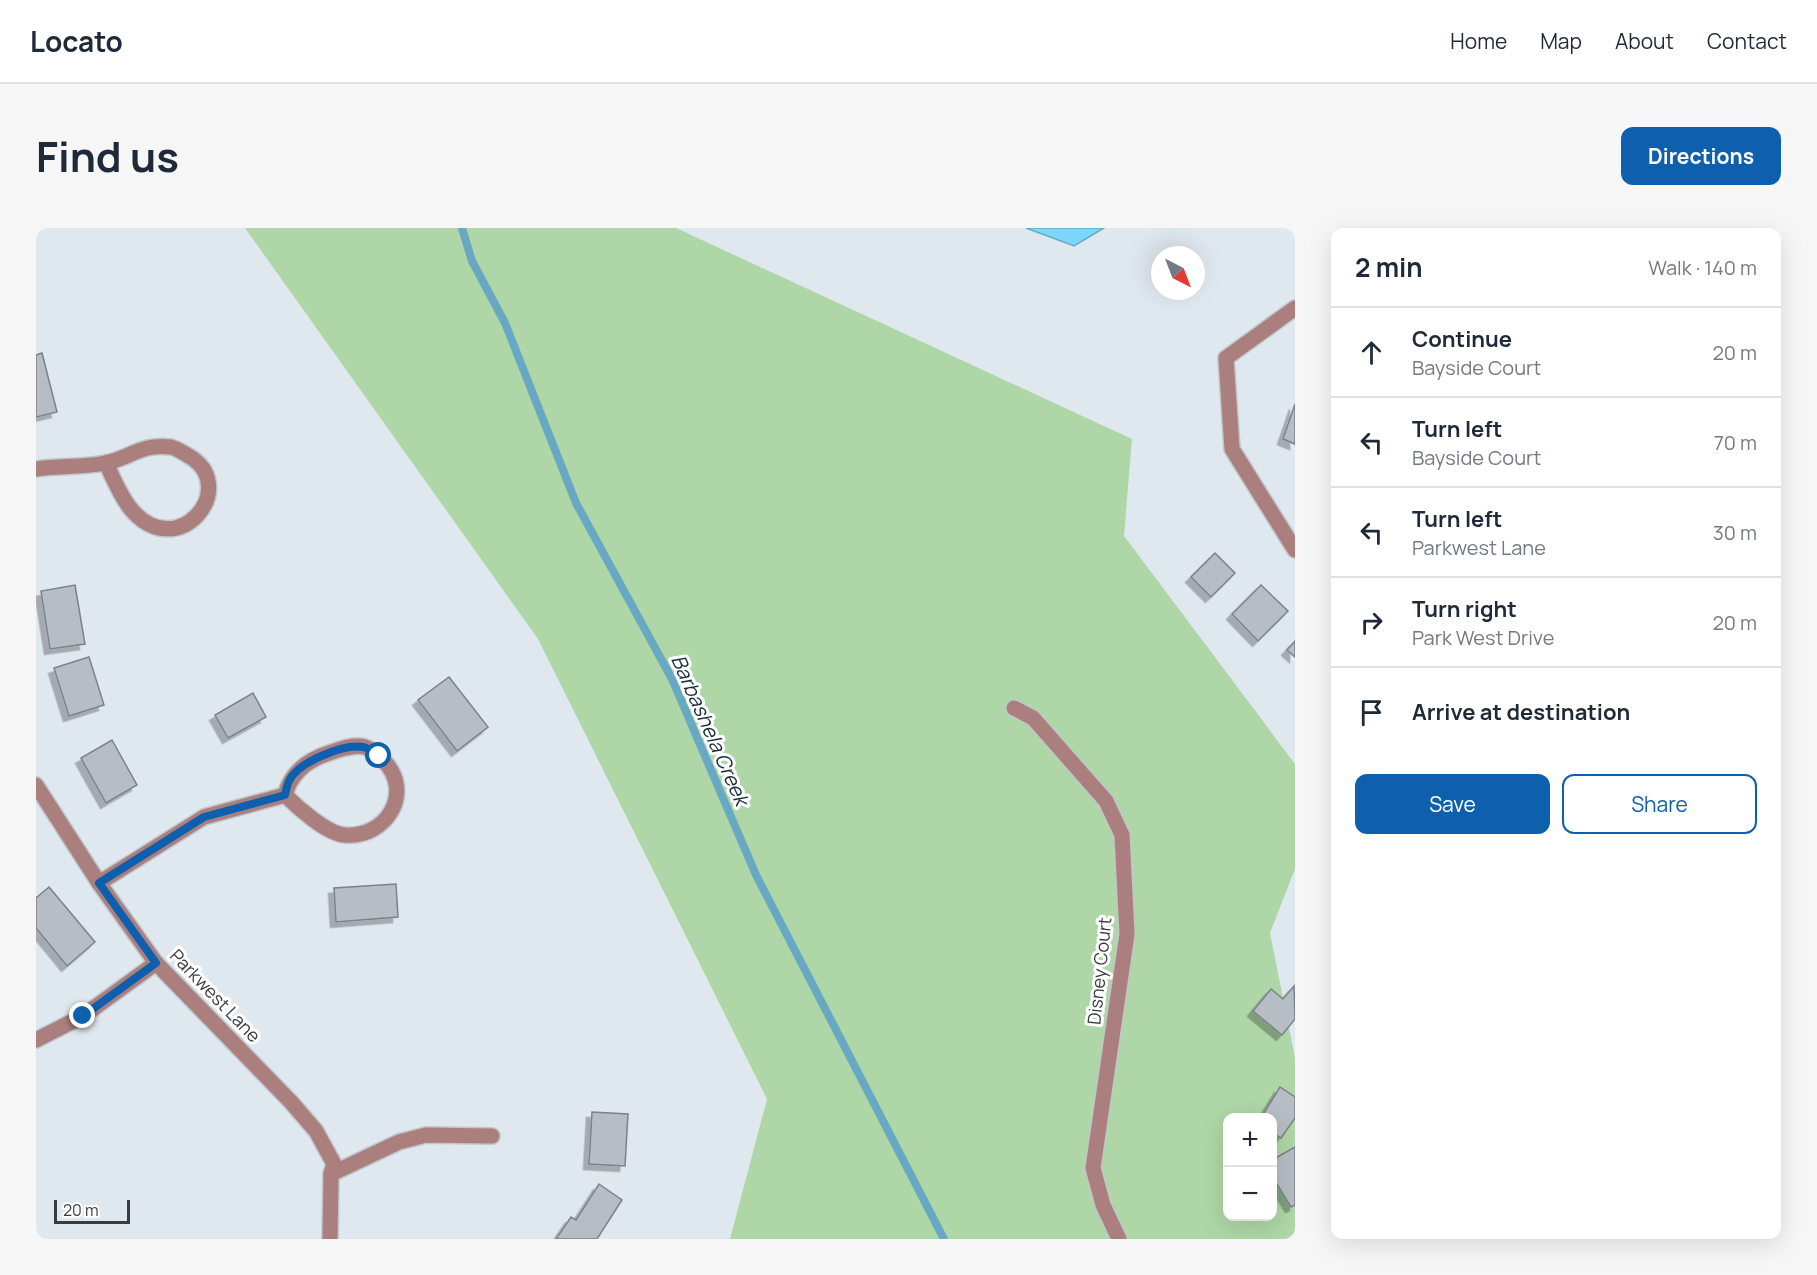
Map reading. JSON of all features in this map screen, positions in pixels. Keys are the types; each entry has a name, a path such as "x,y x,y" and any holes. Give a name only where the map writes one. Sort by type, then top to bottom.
{"street":[{"path":"1295,308 1226,358 1232,449 1295,550"},
{"path":"36,469 106,463 144,447 172,447 195,459 207,476 210,490 206,503 192,521 177,529 160,530 148,524 132,510 106,463"},
{"name":"Disney Court","path":"1014,708 1033,718 1106,801 1122,836 1127,934 1093,1168 1103,1205 1119,1239"},
{"path":"348,747 365,747 379,756 393,770 398,784 396,805 384,820 365,833 344,835 316,821 285,795 289,779 304,765 325,754 348,747"},
{"name":"Parkwest Lane","path":"36,785 99,883 156,963 310,1124 334,1164 331,1174 330,1239"},
{"path":"99,883 204,817 285,795"},
{"path":"36,1040 83,1016 156,963"},
{"path":"331,1174 399,1142 426,1135 492,1136"}],"green space":[{"path":"245,228 676,228 1132,439 1124,536 1295,764 1295,869 1270,933 1295,1058 1295,1239 730,1239 767,1099 538,639"}],"water":[{"path":"1026,228 1104,228 1074,246"}],"building":[{"path":"42,353 57,412 36,417 36,355"},
{"path":"1295,404 1295,444 1283,439"},
{"path":"1215,553 1235,573 1211,597 1191,577"},
{"path":"75,585 85,644 50,649 41,591"},
{"path":"1261,585 1288,611 1258,641 1232,614"},
{"path":"1295,641 1295,657 1287,650"},
{"path":"89,657 104,705 69,716 54,668"},
{"path":"449,677 488,727 457,751 418,700"},
{"path":"253,693 266,717 228,738 215,715"},
{"path":"112,740 137,785 106,803 81,758"},
{"path":"396,884 398,917 336,922 334,888"},
{"path":"49,887 95,942 67,966 36,928 36,898"},
{"path":"1294,986 1295,1019 1282,1035 1253,1011 1271,989 1283,999"},
{"path":"1280,1087 1295,1097 1295,1118 1281,1138 1277,1136 1277,1113 1264,1113"},
{"path":"592,1112 628,1114 625,1166 589,1164"},
{"path":"1295,1147 1295,1205 1291,1207 1277,1184 1277,1157"},
{"path":"599,1184 622,1200 597,1239 556,1239 571,1217 576,1220"}],"waterway":[{"name":"Barbashela Creek","path":"462,228 472,261 505,323 576,503 672,679 756,875 944,1239"}],"route":[{"path":"83,1016 156,963 99,883 204,817 285,795 289,779 304,765 325,754 348,747 365,747 379,756"}]}
